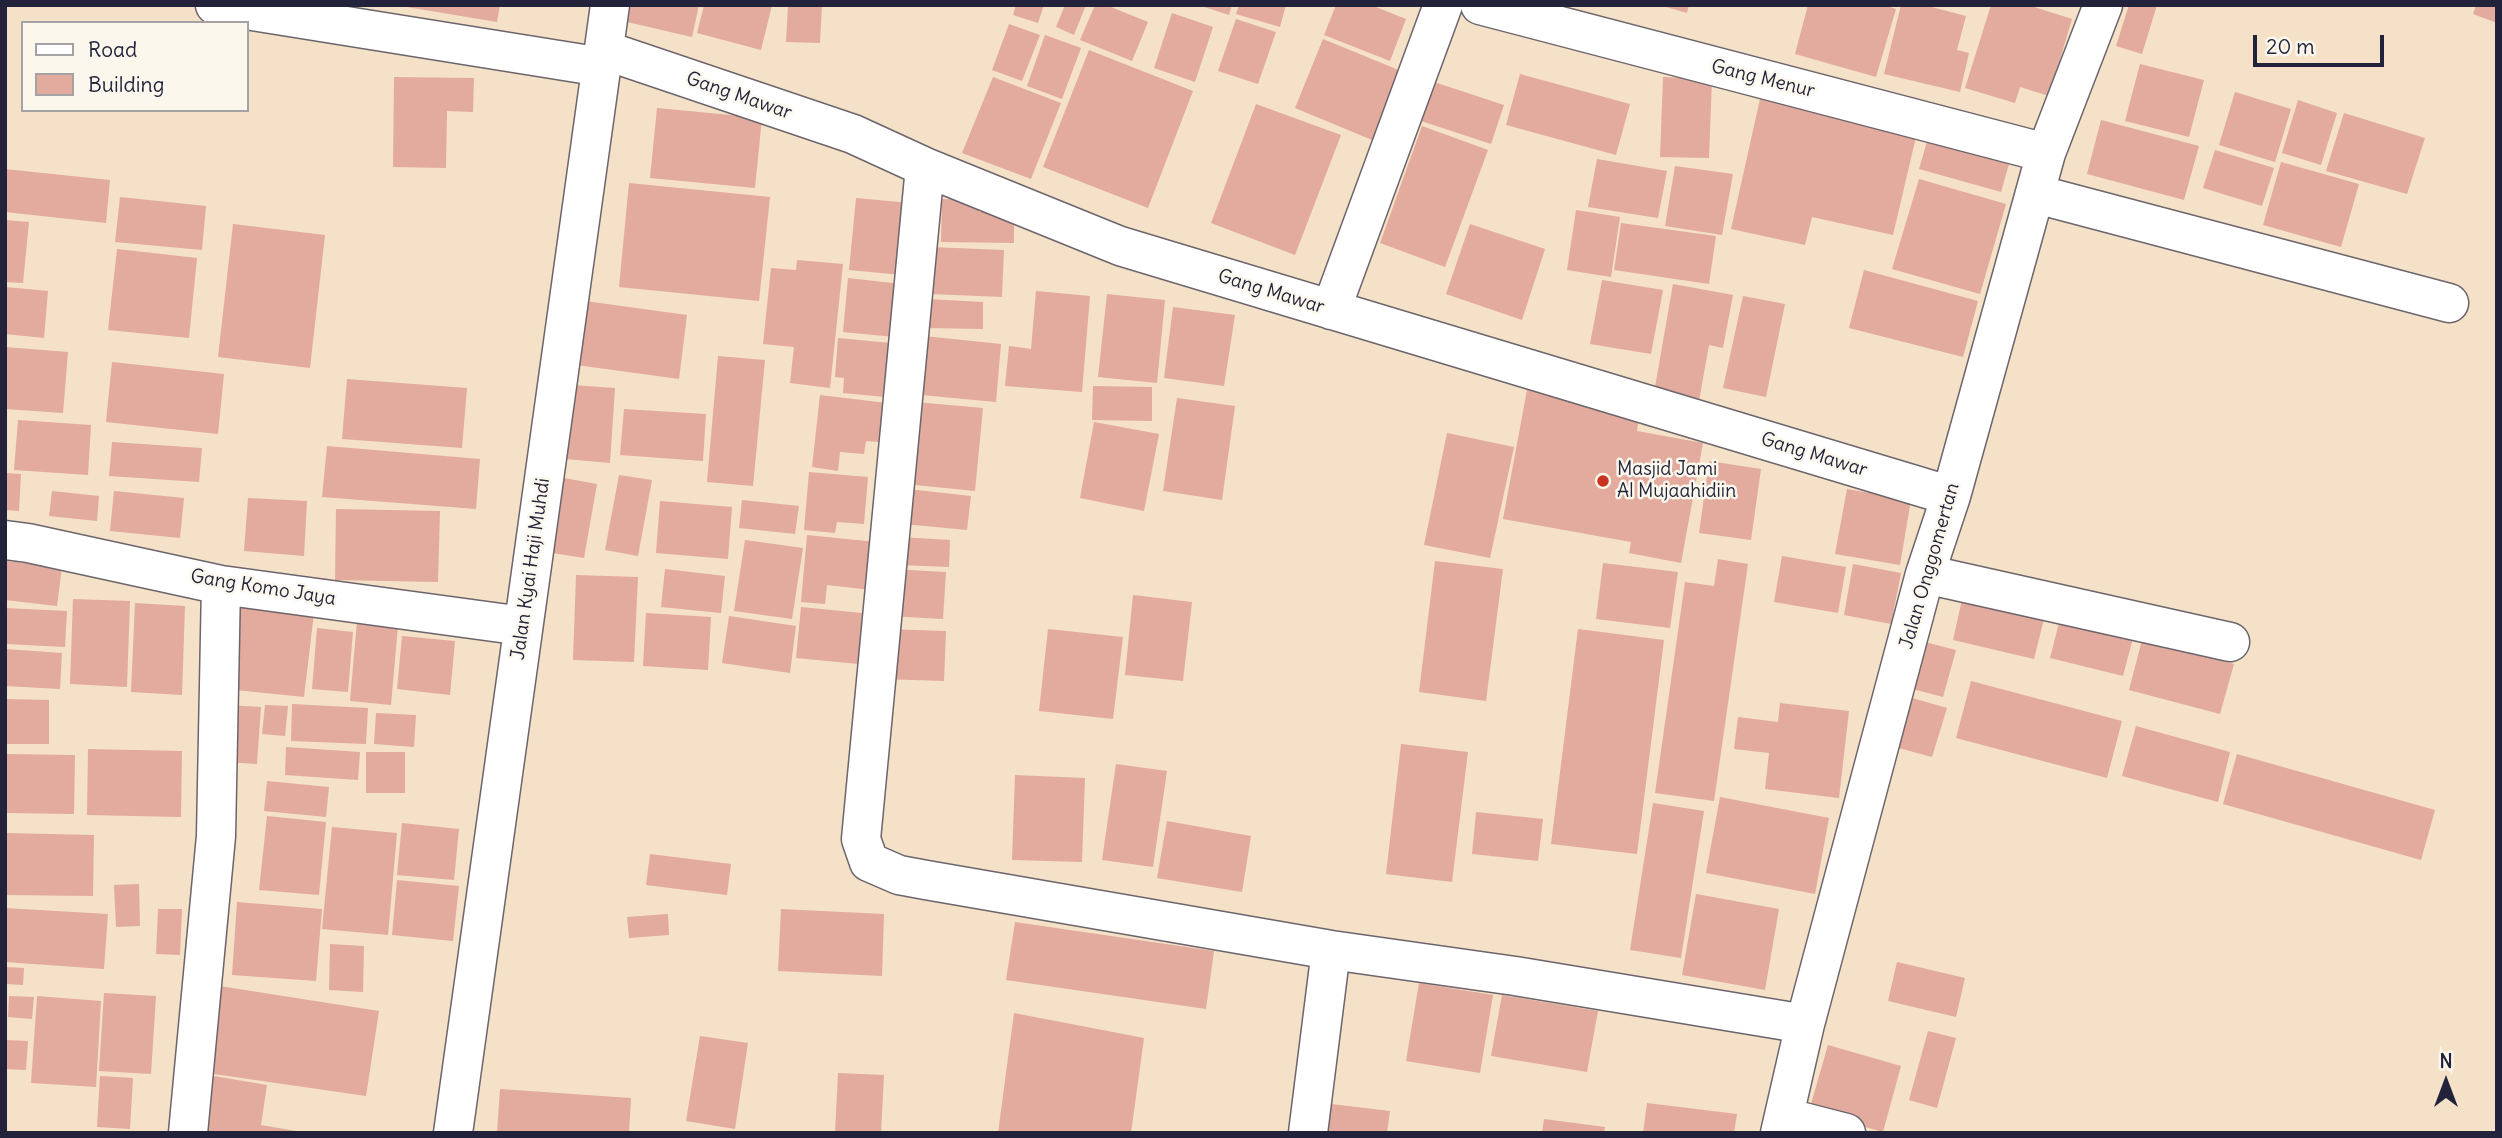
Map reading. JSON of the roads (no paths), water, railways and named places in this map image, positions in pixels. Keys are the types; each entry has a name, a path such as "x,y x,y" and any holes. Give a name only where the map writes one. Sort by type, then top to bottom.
{"street":[{"name":"Gang Mawar","path":"215,5 603,59 853,134 925,167 1121,246 1951,495"},
{"name":"Jalan Kyai Haji Muhdi","path":"453,1133 610,5"},
{"path":"1331,310 1443,5"},
{"name":"Gang Menur","path":"1480,5 2046,152"},
{"name":"Jalan Onggomertan","path":"1782,1125 1805,1024 1925,574 1951,495 2046,152 2103,5"},
{"path":"925,167 861,839 869,862 899,875 926,880 1331,950 1515,976 1805,1024"},
{"path":"2036,194 2449,303"},
{"name":"Gang Komo Jaya","path":"5,540 220,584 523,626"},
{"path":"1925,574 2230,642"},
{"path":"188,1133 216,836 220,584"},
{"path":"1308,1133 1331,950"},
{"path":"1782,1125 1846,1133"}],"place":[{"name":"Masjid Jami Al Mujaahidiin","path":"1603,481"}]}
